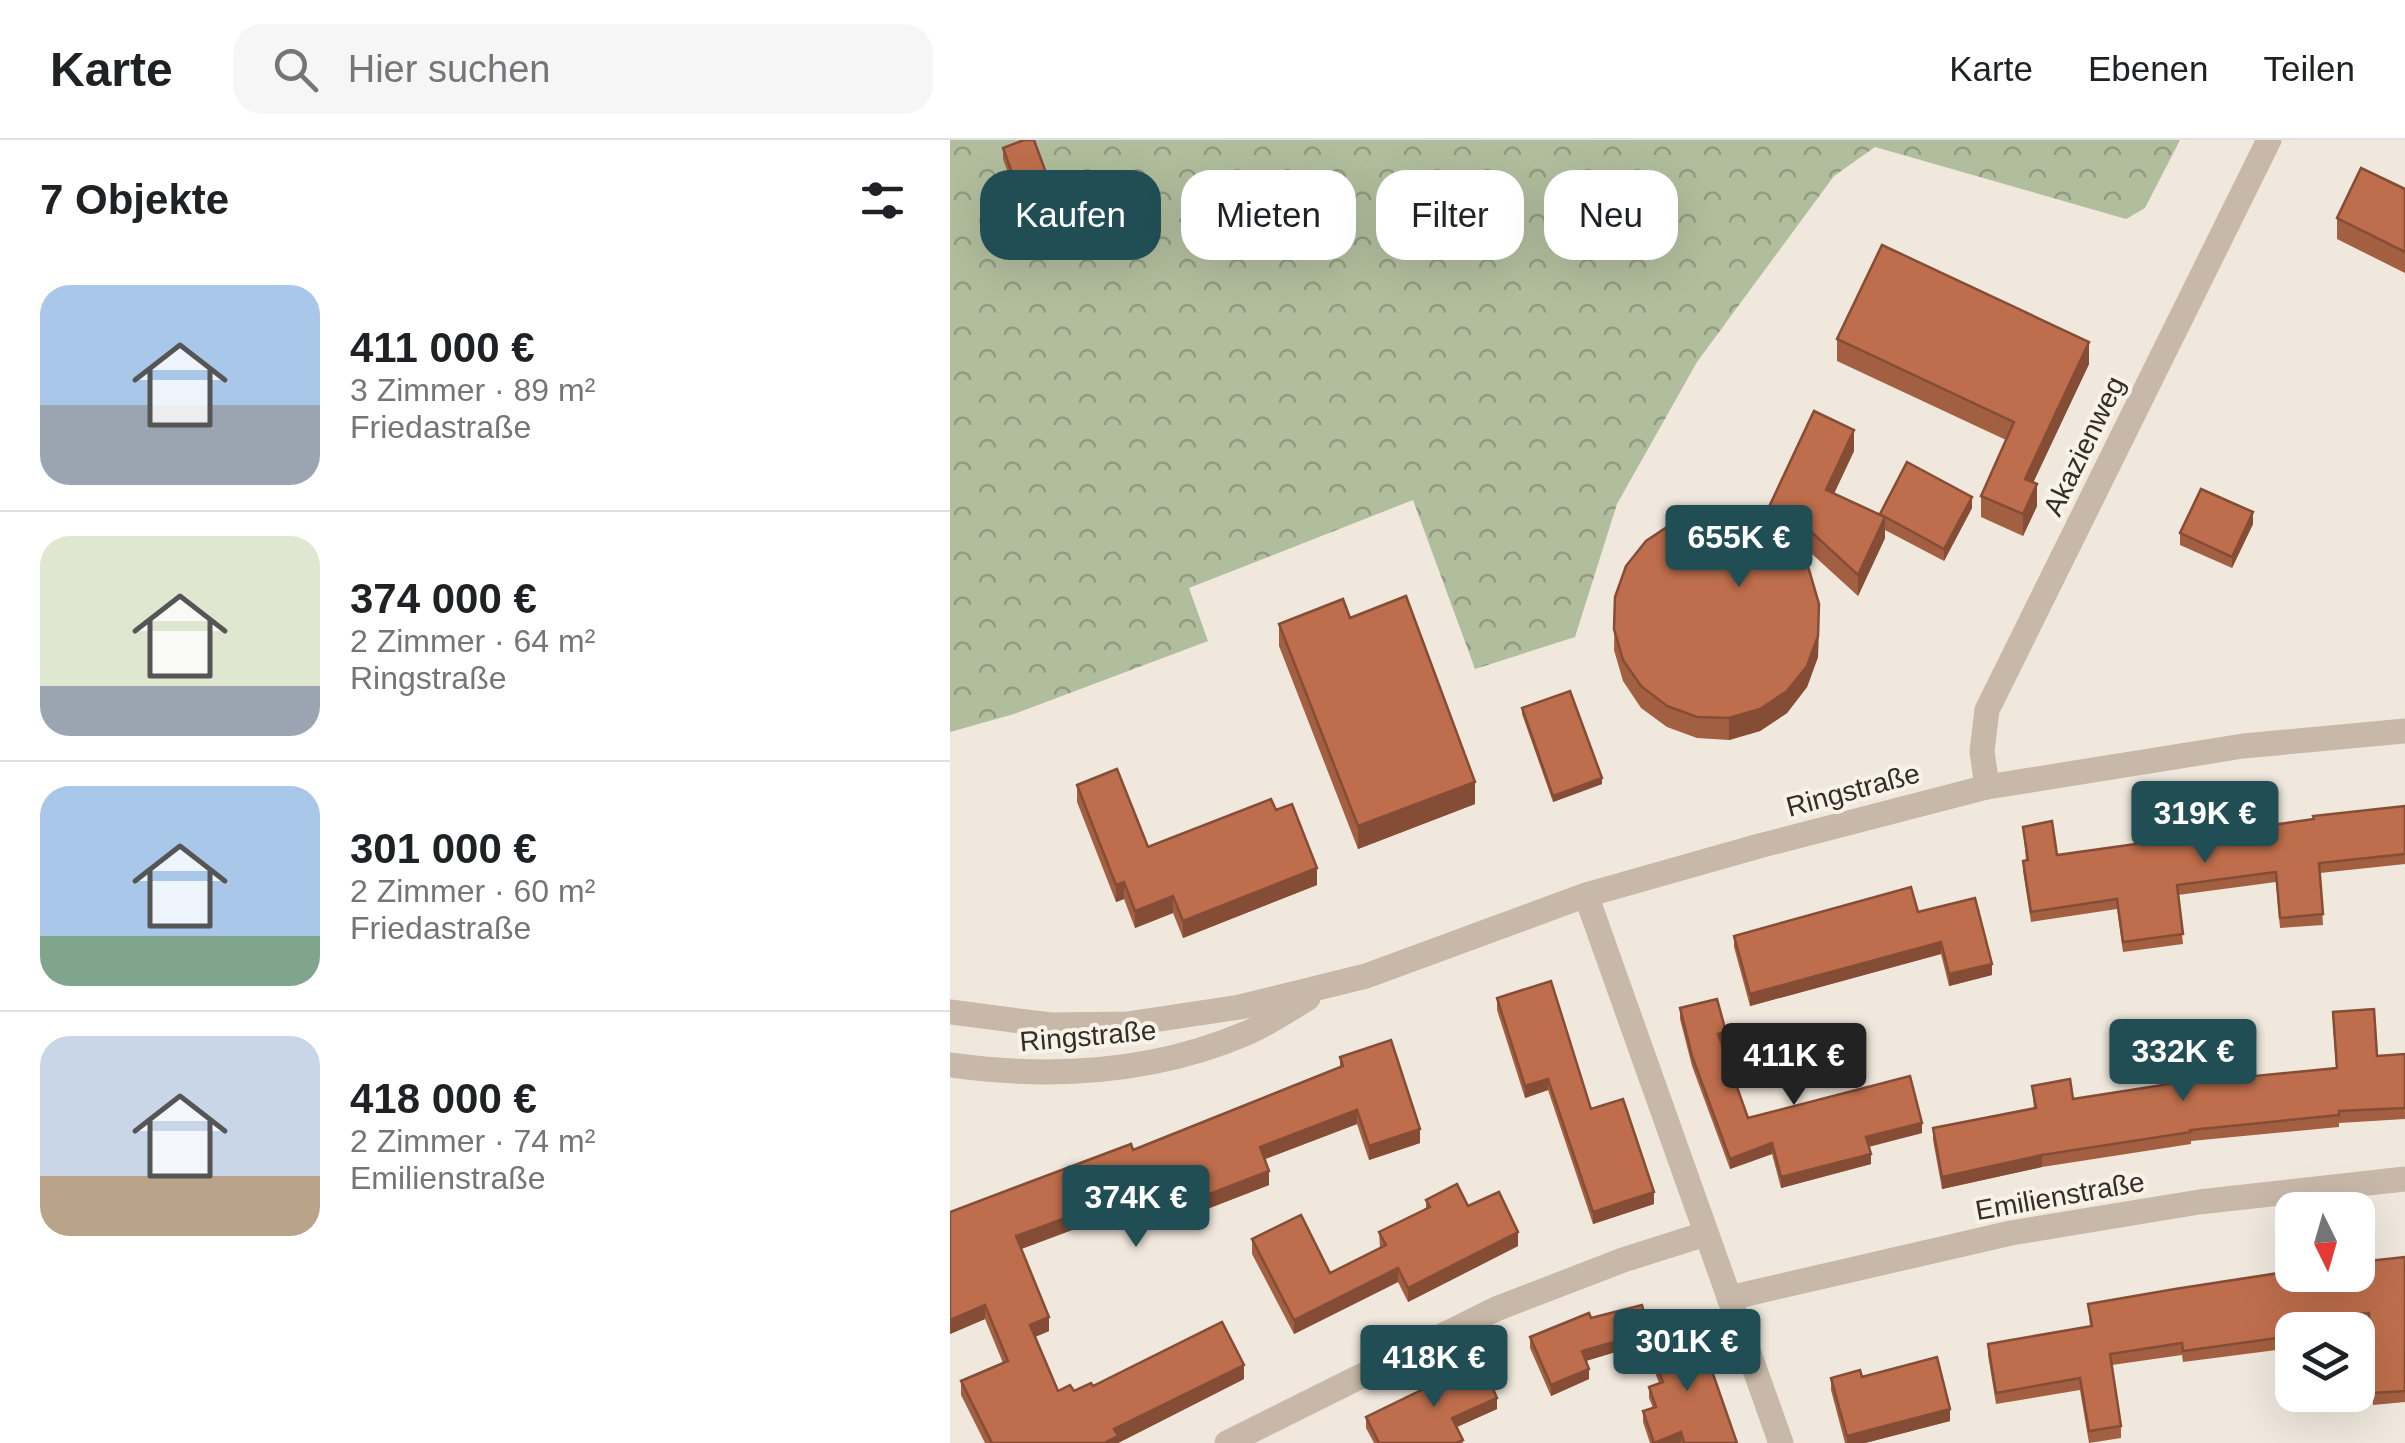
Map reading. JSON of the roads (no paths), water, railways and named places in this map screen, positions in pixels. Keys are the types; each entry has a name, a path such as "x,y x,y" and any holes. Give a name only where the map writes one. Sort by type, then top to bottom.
{"street":[{"name":"Akazienweg","path":"1987,786 1982,751 1987,710 2269,140"},
{"name":"Ringstraße","path":"950,1012 1051,1025 1127,1024 1240,1007 1366,976 1586,895 1987,786 2243,746 2405,731"},
{"path":"1586,895 1781,1443"},
{"name":"Ringstraße","path":"950,1064 1008,1073 1105,1070 1178,1057 1249,1032 1334,984"},
{"name":"Emilienstraße","path":"1729,1298 2011,1233 2199,1202 2405,1179"},
{"path":"1226,1443 1496,1309 1622,1260 1705,1234"}]}
